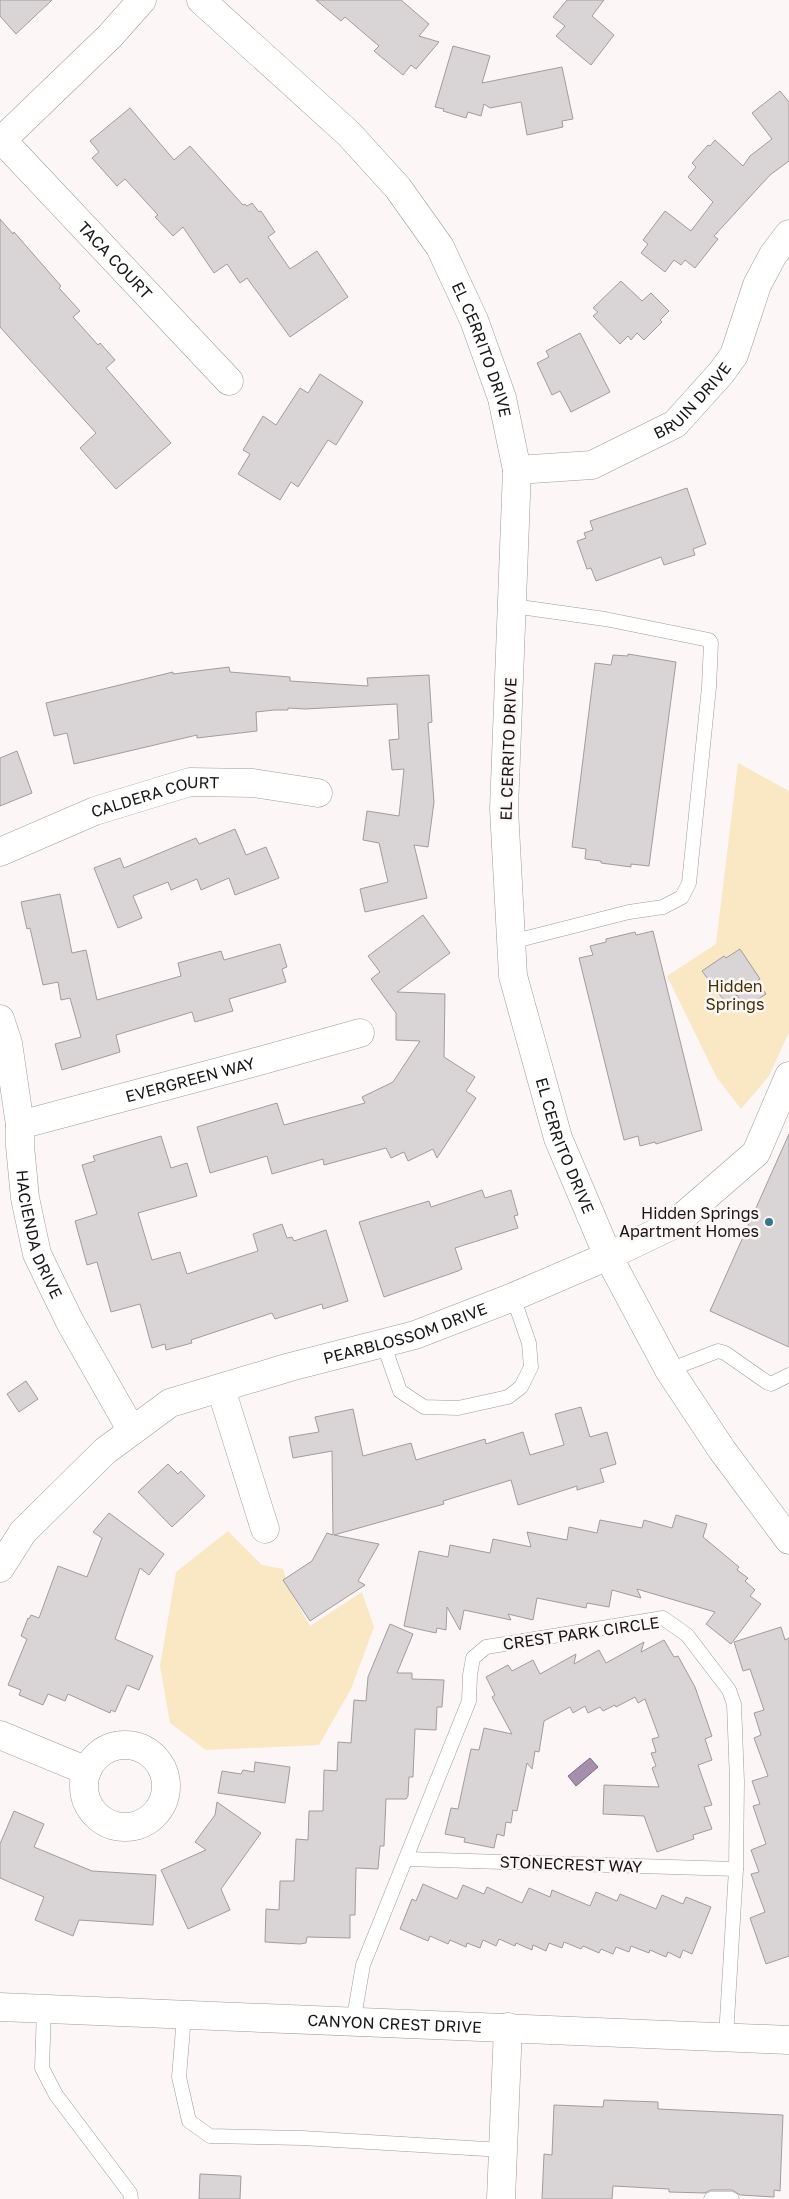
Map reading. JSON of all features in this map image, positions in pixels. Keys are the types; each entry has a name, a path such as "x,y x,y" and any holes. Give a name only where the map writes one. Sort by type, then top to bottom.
{"street":[{"path":"1,141 110,36 142,0"},
{"name":"EL CERRITO DRIVE","path":"201,0 349,134 398,188 440,247 474,320 502,398 517,470 504,809 513,976 558,1138 608,1256 669,1370 722,1450 789,1540"},
{"name":"TACA COURT","path":"1,141 229,381"},
{"name":"BRUIN DRIVE","path":"517,470 592,465 675,424 721,373 734,355 757,285 773,255 789,234"},
{"name":"CALDERA COURT","path":"0,852 95,811 190,782 253,784 318,793"},
{"name":"HACIENDA DRIVE","path":"0,1019 8,1044 20,1125 25,1198 37,1254 70,1322 132,1431"},
{"name":"EVERGREEN WAY","path":"20,1125 360,1033"},
{"name":"PEARBLOSSOM DRIVE","path":"0,1568 24,1532 105,1451 170,1403 290,1367 415,1335 513,1297 608,1256 673,1225 756,1153 789,1076"},
{"path":"221,1389 265,1530"},
{"path":"0,1735 87,1771"},
{"name":"CANYON CREST DRIVE","path":"0,2008 353,2023 508,2027 789,2040"},
{"path":"501,2199 508,2027"}],"lane":[{"path":"511,942 629,912 663,907 682,897 689,883 708,696 711,643 709,640 605,619 513,606"},
{"path":"383,1343 400,1391 424,1407 458,1408 508,1397 520,1386 531,1367 530,1343 513,1297"},
{"path":"669,1370 715,1351 725,1353 768,1384 789,1375"},
{"name":"CREST PARK CIRCLE","path":"353,2023 363,1965 469,1701 473,1658 486,1647 663,1618 687,1635 729,1690 734,1704 737,1781 736,1868 726,2037"},
{"name":"STONECREST WAY","path":"407,1859 736,1868"},
{"path":"44,2010 42,2068 56,2095 130,2193 130,2199"},
{"path":"184,2016 179,2077 189,2121 210,2136 302,2138 503,2150"},
{"path":"711,2199 732,2199"}],"green space":[{"name":"Hidden Springs","path":"738,763 789,791 789,1032 769,1076 741,1109 717,1078 667,976 716,944"},
{"path":"228,1531 262,1565 283,1569 289,1589 310,1626 362,1592 374,1627 351,1689 319,1745 206,1750 170,1723 160,1666 176,1572"}],"shaded area":[{"path":"590,1758 598,1767 576,1786 568,1776"}],"building":[{"path":"0,0 52,0 16,34 0,16"},
{"path":"316,0 401,0 429,24 419,36 439,42 416,69 411,65 403,75 374,51 379,46 345,17 341,21"},
{"path":"567,0 604,0 592,16 614,35 591,65 556,36 565,26 553,17"},
{"path":"453,46 490,56 482,83 562,67 573,119 562,121 563,127 527,135 521,102 490,108 484,104 481,116 468,112 466,118 435,107"},
{"path":"780,91 789,102 789,161 770,175 714,236 718,239 695,268 685,260 681,265 674,260 665,272 641,253 648,244 643,240 665,211 691,231 713,202 688,177 696,167 692,163 715,140 743,166 750,156 772,139 752,113"},
{"path":"130,108 174,160 190,146 243,205 247,206 252,203 259,212 261,211 275,232 268,237 290,269 317,251 348,297 290,337 247,278 240,283 227,264 214,273 183,227 173,236 155,217 158,215 125,179 117,186 92,158 99,152 90,141"},
{"path":"0,219 13,234 14,232 61,286 59,288 80,311 73,317 98,345 100,343 115,360 106,368 171,443 116,489 80,448 96,433 0,327"},
{"path":"621,281 642,301 651,293 669,311 660,320 662,322 644,340 637,333 631,340 628,336 620,344 593,316 598,312 593,308"},
{"path":"580,333 610,392 571,412 560,391 552,395 537,363 549,357 546,351"},
{"path":"320,374 363,402 336,445 328,440 298,487 291,482 280,500 238,474 250,454 243,450 263,416 276,425 300,388 308,393"},
{"path":"687,488 706,544 693,549 695,555 664,565 661,557 596,581 591,568 587,569 577,541 586,538 584,533 593,530 590,521"},
{"path":"628,654 676,662 649,866 631,864 631,867 601,863 601,861 585,859 586,849 572,847 595,663 611,665 613,655 628,656"},
{"path":"229,667 230,672 290,677 290,681 368,686 367,678 429,675 432,722 428,723 434,802 428,847 414,845 427,898 365,912 360,889 388,882 379,843 363,840 367,811 399,816 404,769 392,770 389,740 399,739 397,704 305,709 288,708 288,710 256,712 257,731 197,738 197,735 74,764 67,733 54,736 46,703 173,672 173,674"},
{"path":"17,751 32,793 0,806 0,758"},
{"path":"235,829 246,855 266,847 279,878 235,895 229,878 201,890 197,879 171,890 168,882 133,896 142,918 118,928 94,868 120,858 124,868 196,838 199,844"},
{"path":"60,894 72,953 86,950 97,1000 181,976 178,963 221,951 224,960 280,944 287,967 282,969 286,982 229,999 233,1011 195,1022 192,1012 116,1035 120,1052 62,1070 55,1044 81,1037 70,998 61,1000 58,982 43,985 30,928 27,929 21,902"},
{"path":"423,915 450,953 397,992 445,994 444,1057 475,1077 466,1091 476,1098 437,1158 433,1149 408,1161 404,1152 391,1158 386,1148 324,1165 323,1159 272,1174 267,1156 210,1173 197,1127 277,1103 284,1125 365,1103 362,1097 393,1082 420,1041 396,1040 396,1013 371,979 380,972 368,956"},
{"path":"653,931 702,1130 656,1144 655,1142 640,1146 638,1136 624,1140 579,958 593,955 590,946 606,942 606,939 635,932 636,935"},
{"path":"740,949 760,979 757,981 766,994 745,1008 737,995 726,1003 702,971 724,956 726,958"},
{"name":"Hidden Springs Apartment Homes","path":"789,1134 789,1347 710,1311"},
{"path":"161,1136 171,1168 187,1163 197,1196 138,1213 152,1260 180,1252 187,1274 258,1251 253,1234 282,1224 287,1238 292,1237 294,1241 326,1230 348,1301 323,1309 322,1304 275,1319 272,1313 191,1340 192,1343 166,1350 165,1344 152,1348 140,1304 111,1312 97,1262 87,1265 75,1221 97,1214 82,1165 95,1161 93,1156"},
{"path":"482,1190 485,1198 511,1190 518,1215 514,1216 518,1228 455,1248 462,1269 384,1297 359,1222 429,1201 431,1207"},
{"path":"26,1381 38,1399 19,1412 7,1394"},
{"path":"581,1407 590,1437 607,1432 616,1464 600,1469 604,1482 577,1490 577,1486 518,1505 511,1480 443,1501 444,1504 334,1535 379,1544 358,1581 365,1585 310,1621 283,1580 312,1561 327,1533 333,1535 332,1451 293,1458 289,1437 319,1432 315,1417 353,1409 363,1456 411,1443 416,1460 485,1439 486,1444 523,1432 530,1455 564,1445 555,1414"},
{"path":"168,1464 178,1474 181,1471 205,1496 172,1527 138,1492"},
{"path":"109,1513 164,1554 149,1575 140,1568 115,1639 153,1656 139,1690 127,1685 115,1712 111,1710 110,1713 68,1694 65,1701 48,1694 43,1705 19,1695 21,1690 8,1685 27,1639 21,1636 28,1618 31,1615 39,1618 58,1566 87,1577 102,1538 93,1532"},
{"path":"676,1515 707,1524 703,1537 739,1567 737,1570 748,1578 745,1581 755,1590 750,1596 761,1604 731,1644 706,1624 715,1612 637,1589 641,1598 612,1590 609,1607 587,1603 586,1608 537,1598 533,1620 508,1614 511,1620 464,1610 460,1630 447,1607 446,1630 437,1628 436,1633 404,1626 419,1551 448,1557 450,1545 490,1553 493,1539 531,1547 527,1532 567,1540 569,1527 597,1533 600,1520 642,1528 644,1520 672,1528"},
{"path":"390,1624 413,1634 397,1673 412,1673 412,1679 444,1680 442,1707 437,1707 436,1730 415,1729 413,1777 409,1777 408,1796 406,1799 386,1799 384,1846 380,1846 378,1869 356,1868 355,1915 350,1915 350,1938 307,1937 306,1943 300,1944 265,1942 266,1909 279,1910 280,1881 294,1881 296,1839 308,1840 309,1811 323,1811 324,1770 337,1771 338,1742 351,1743 354,1700 366,1701 368,1677"},
{"path":"781,1627 785,1640 789,1638 789,1956 766,1964 750,1918 765,1912 751,1874 759,1872 751,1850 766,1844 753,1806 760,1804 752,1781 768,1776 754,1738 761,1735 754,1713 764,1710 750,1669 743,1671 734,1642"},
{"path":"664,1640 674,1657 678,1656 695,1687 712,1736 705,1739 712,1760 698,1765 712,1805 704,1807 712,1829 693,1835 694,1839 657,1852 644,1816 603,1814 604,1785 659,1787 652,1768 656,1766 651,1753 656,1752 652,1739 659,1737 645,1699 638,1703 635,1697 616,1707 615,1705 603,1711 600,1707 588,1713 585,1706 573,1713 570,1707 544,1721 539,1752 535,1751 532,1769 527,1763 517,1811 513,1810 511,1823 506,1822 504,1836 497,1834 494,1848 464,1842 465,1838 445,1834 451,1808 458,1809 471,1749 479,1750 484,1728 512,1734 492,1697 495,1695 486,1677 508,1665 512,1671 533,1660 540,1674 576,1654 574,1664 599,1650 606,1663 644,1642 641,1652"},
{"path":"255,1762 290,1767 285,1803 218,1793 222,1771 241,1774 243,1770 254,1772"},
{"path":"217,1802 261,1833 221,1889 230,1910 188,1929 161,1870 206,1850 195,1842 215,1815"},
{"path":"14,1811 44,1824 34,1847 92,1871 156,1875 153,1925 79,1920 73,1936 35,1920 44,1897 0,1878 0,1844"},
{"path":"423,1884 457,1899 463,1885 484,1894 487,1887 522,1903 529,1888 550,1897 552,1890 590,1906 596,1892 617,1901 620,1894 656,1909 662,1895 683,1904 686,1897 711,1907 692,1954 683,1950 680,1958 668,1952 666,1957 650,1950 649,1953 631,1946 629,1952 616,1947 613,1954 601,1949 599,1953 583,1946 581,1949 564,1942 562,1948 549,1943 546,1951 533,1945 532,1950 516,1943 515,1946 499,1939 496,1946 483,1940 480,1948 467,1943 466,1947 450,1940 448,1944 430,1936 428,1941 400,1929 412,1899 416,1901"},
{"path":"604,2100 658,2102 658,2109 783,2115 780,2191 774,2190 774,2197 740,2195 732,2190 711,2190 705,2193 669,2192 669,2189 613,2186 612,2199 542,2199 544,2154 552,2155 554,2105 603,2107"},
{"path":"200,2174 241,2176 240,2199 199,2199"}],"place":[{"name":"Hidden Springs Apartment Homes","path":"769,1222"}]}
